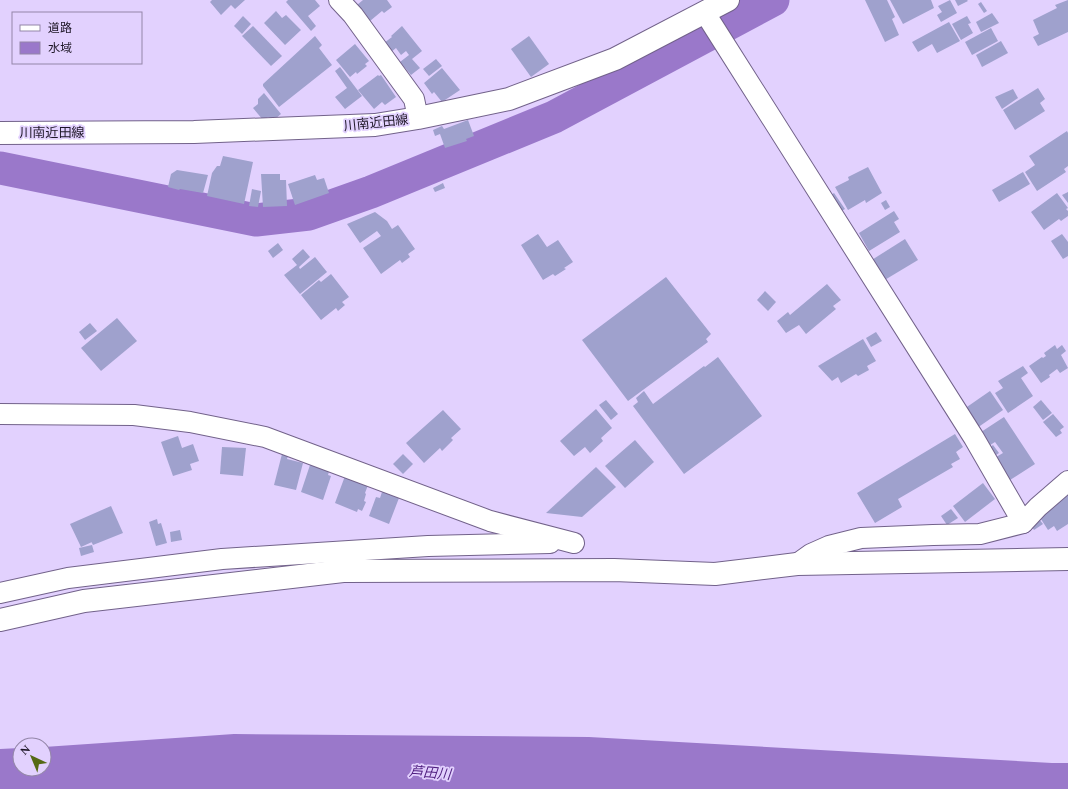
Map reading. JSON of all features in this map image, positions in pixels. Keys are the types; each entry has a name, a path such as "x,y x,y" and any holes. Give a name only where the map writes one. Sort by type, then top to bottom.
{"street":[{"path":"339,0 353,15 414,99 418,118"},
{"name":"川南近田線","path":"0,133 194,132 375,125 418,118 509,99 615,59 728,0"},
{"path":"705,12 974,438 1024,523"},
{"path":"0,414 134,415 190,422 265,437 490,521 574,543 428,546 222,559 68,578 0,593"},
{"path":"797,564 811,554 829,546 861,538 980,534 1024,523 1038,507 1068,481"},
{"path":"0,620 84,601 343,571 614,570 715,574 797,564 1068,559"}],"water":[{"name":"芦田川","path":"234,734 589,737 1068,763 1068,789 0,789 0,749 12,748 12,777 52,777 52,746"}],"building":[{"path":"212,0 245,0 235,9 231,5 221,15 210,2"},
{"path":"288,0 315,0 320,6 308,16 316,26 311,31 286,2"},
{"path":"363,0 387,0 392,7 384,13 382,11 370,21 357,5"},
{"path":"865,0 887,0 895,17 892,19 899,35 885,42"},
{"path":"890,0 931,0 934,8 903,24"},
{"path":"950,0 957,13 941,22 937,15 942,12 938,6"},
{"path":"955,0 967,0 968,1 958,6"},
{"path":"1068,0 1068,32 1038,46 1033,37 1039,34 1033,20 1057,8 1055,5"},
{"path":"981,2 987,11 984,13 978,4"},
{"path":"276,11 282,18 286,15 301,30 285,45 264,23"},
{"path":"992,13 999,23 981,32 976,22"},
{"path":"243,16 251,24 242,34 234,26"},
{"path":"967,16 971,23 968,24 973,33 961,40 952,24"},
{"path":"949,22 960,41 937,53 932,44 918,52 912,42"},
{"path":"253,26 282,56 271,66 242,36"},
{"path":"402,26 422,51 412,59 420,68 411,75 400,62 409,55 406,51 401,55 396,48 391,52 384,43"},
{"path":"991,28 998,41 972,55 965,42"},
{"path":"315,36 322,45 319,48 332,65 279,107 263,84"},
{"path":"529,36 549,64 531,77 511,49"},
{"path":"1001,41 1008,53 982,67 976,55"},
{"path":"355,44 369,61 365,64 367,66 357,74 356,72 350,77 336,60"},
{"path":"436,59 442,66 429,76 423,69"},
{"path":"340,67 362,96 345,109 335,97 347,88 335,71"},
{"path":"442,68 460,90 442,102 434,92 432,94 424,83"},
{"path":"378,75 381,75 396,97 385,105 382,102 374,109 358,90"},
{"path":"1038,88 1045,99 1040,103 1045,111 1015,130 1003,110"},
{"path":"1013,89 1018,98 1002,109 995,97"},
{"path":"264,93 281,114 275,119 268,117 263,120 253,108 258,104 258,99"},
{"path":"468,120 474,136 466,139 467,141 445,148 440,134 435,136 433,130 442,126 444,129"},
{"path":"1067,131 1068,166 1064,169 1066,172 1037,191 1025,172 1035,165 1029,156"},
{"path":"223,156 253,162 244,204 207,196 212,173 217,166 220,166"},
{"path":"868,167 882,193 866,203 865,200 848,210 835,187 849,180 848,177"},
{"path":"177,170 208,175 203,193 168,187 171,174"},
{"path":"1023,172 1030,184 999,202 992,190"},
{"path":"261,174 280,174 280,180 286,180 287,206 263,207"},
{"path":"315,175 317,180 324,178 329,193 295,205 288,184"},
{"path":"443,183 445,188 435,192 433,188"},
{"path":"252,189 261,191 258,207 249,206"},
{"path":"1068,192 1068,203 1062,195"},
{"path":"834,193 845,209 838,213 828,197"},
{"path":"1057,193 1068,208 1066,209 1068,211 1068,216 1061,221 1059,219 1044,230 1031,212"},
{"path":"886,200 890,207 885,210 881,203"},
{"path":"894,211 899,219 894,222 900,232 869,251 859,233"},
{"path":"375,212 387,221 392,229 398,225 415,249 408,254 410,257 402,263 400,260 381,274 363,248 381,236 377,231 360,243 347,224"},
{"path":"538,234 547,247 558,240 573,262 564,268 566,269 555,276 553,274 543,280 521,245"},
{"path":"1062,234 1068,242 1068,256 1063,259 1051,241"},
{"path":"905,239 918,260 883,281 867,263"},
{"path":"278,243 283,250 273,258 268,251"},
{"path":"303,249 310,257 299,267 300,269 315,257 327,272 300,294 284,275 297,265 292,259"},
{"path":"331,274 349,297 342,302 345,305 338,311 336,308 321,320 301,295 319,280 321,282"},
{"path":"666,277 711,334 706,339 708,342 628,401 582,340"},
{"path":"827,284 841,300 833,306 836,309 806,334 799,325 786,333 777,321 788,312 790,315"},
{"path":"765,291 776,302 768,311 757,300"},
{"path":"117,318 137,341 101,371 81,348"},
{"path":"90,323 97,331 85,340 79,332"},
{"path":"876,332 882,341 871,347 866,338"},
{"path":"863,339 876,361 867,366 869,370 858,376 856,374 841,383 838,377 832,381 818,366"},
{"path":"1055,345 1057,349 1062,345 1066,351 1061,355 1068,368 1060,373 1057,369 1049,375 1050,377 1041,383 1029,366 1046,356 1044,353"},
{"path":"718,357 762,416 684,474 633,406 638,402 636,398 644,391 653,404"},
{"path":"1023,366 1028,373 1021,378 1033,396 1008,413 995,393 1003,388 998,381"},
{"path":"990,391 1003,410 977,428 964,409"},
{"path":"606,400 618,414 611,420 599,405"},
{"path":"1041,400 1052,413 1043,420 1033,407"},
{"path":"596,409 612,428 601,438 603,441 590,453 585,447 574,456 560,441"},
{"path":"443,410 461,429 451,438 453,440 442,451 440,448 424,463 406,443"},
{"path":"1053,414 1064,427 1060,430 1062,433 1056,437 1043,422"},
{"path":"1004,417 1035,464 1010,480 991,460 1003,453 995,442 987,447 978,434"},
{"path":"955,434 963,447 956,452 960,459 951,464 953,467 898,499 902,507 875,523 857,493"},
{"path":"178,436 182,448 193,444 199,461 190,464 192,470 173,476 161,442"},
{"path":"635,440 654,462 625,488 605,466"},
{"path":"993,445 999,453 989,460 984,452"},
{"path":"222,447 246,448 243,476 220,474"},
{"path":"282,454 288,456 287,459 303,463 296,490 274,485"},
{"path":"403,454 413,464 403,474 393,464"},
{"path":"310,465 330,468 328,475 331,476 323,500 301,492"},
{"path":"596,467 616,487 582,517 546,513"},
{"path":"345,476 368,485 364,501 366,502 362,511 358,509 357,512 335,503"},
{"path":"983,483 995,499 965,522 953,506"},
{"path":"382,492 399,498 389,524 369,516 376,497 380,498"},
{"path":"1068,492 1068,524 1057,531 1054,526 1048,530 1039,516"},
{"path":"111,506 123,533 93,545 92,542 81,547 70,524"},
{"path":"951,509 958,518 947,525 941,516"},
{"path":"1035,514 1043,524 1034,530 1027,520"},
{"path":"157,519 158,524 161,523 167,543 156,546 149,522"},
{"path":"180,530 182,540 171,542 170,532"},
{"path":"92,545 94,552 81,556 79,548"}],"waterway":[{"path":"0,168 256,220 309,214 371,192 554,117 773,0"}]}
